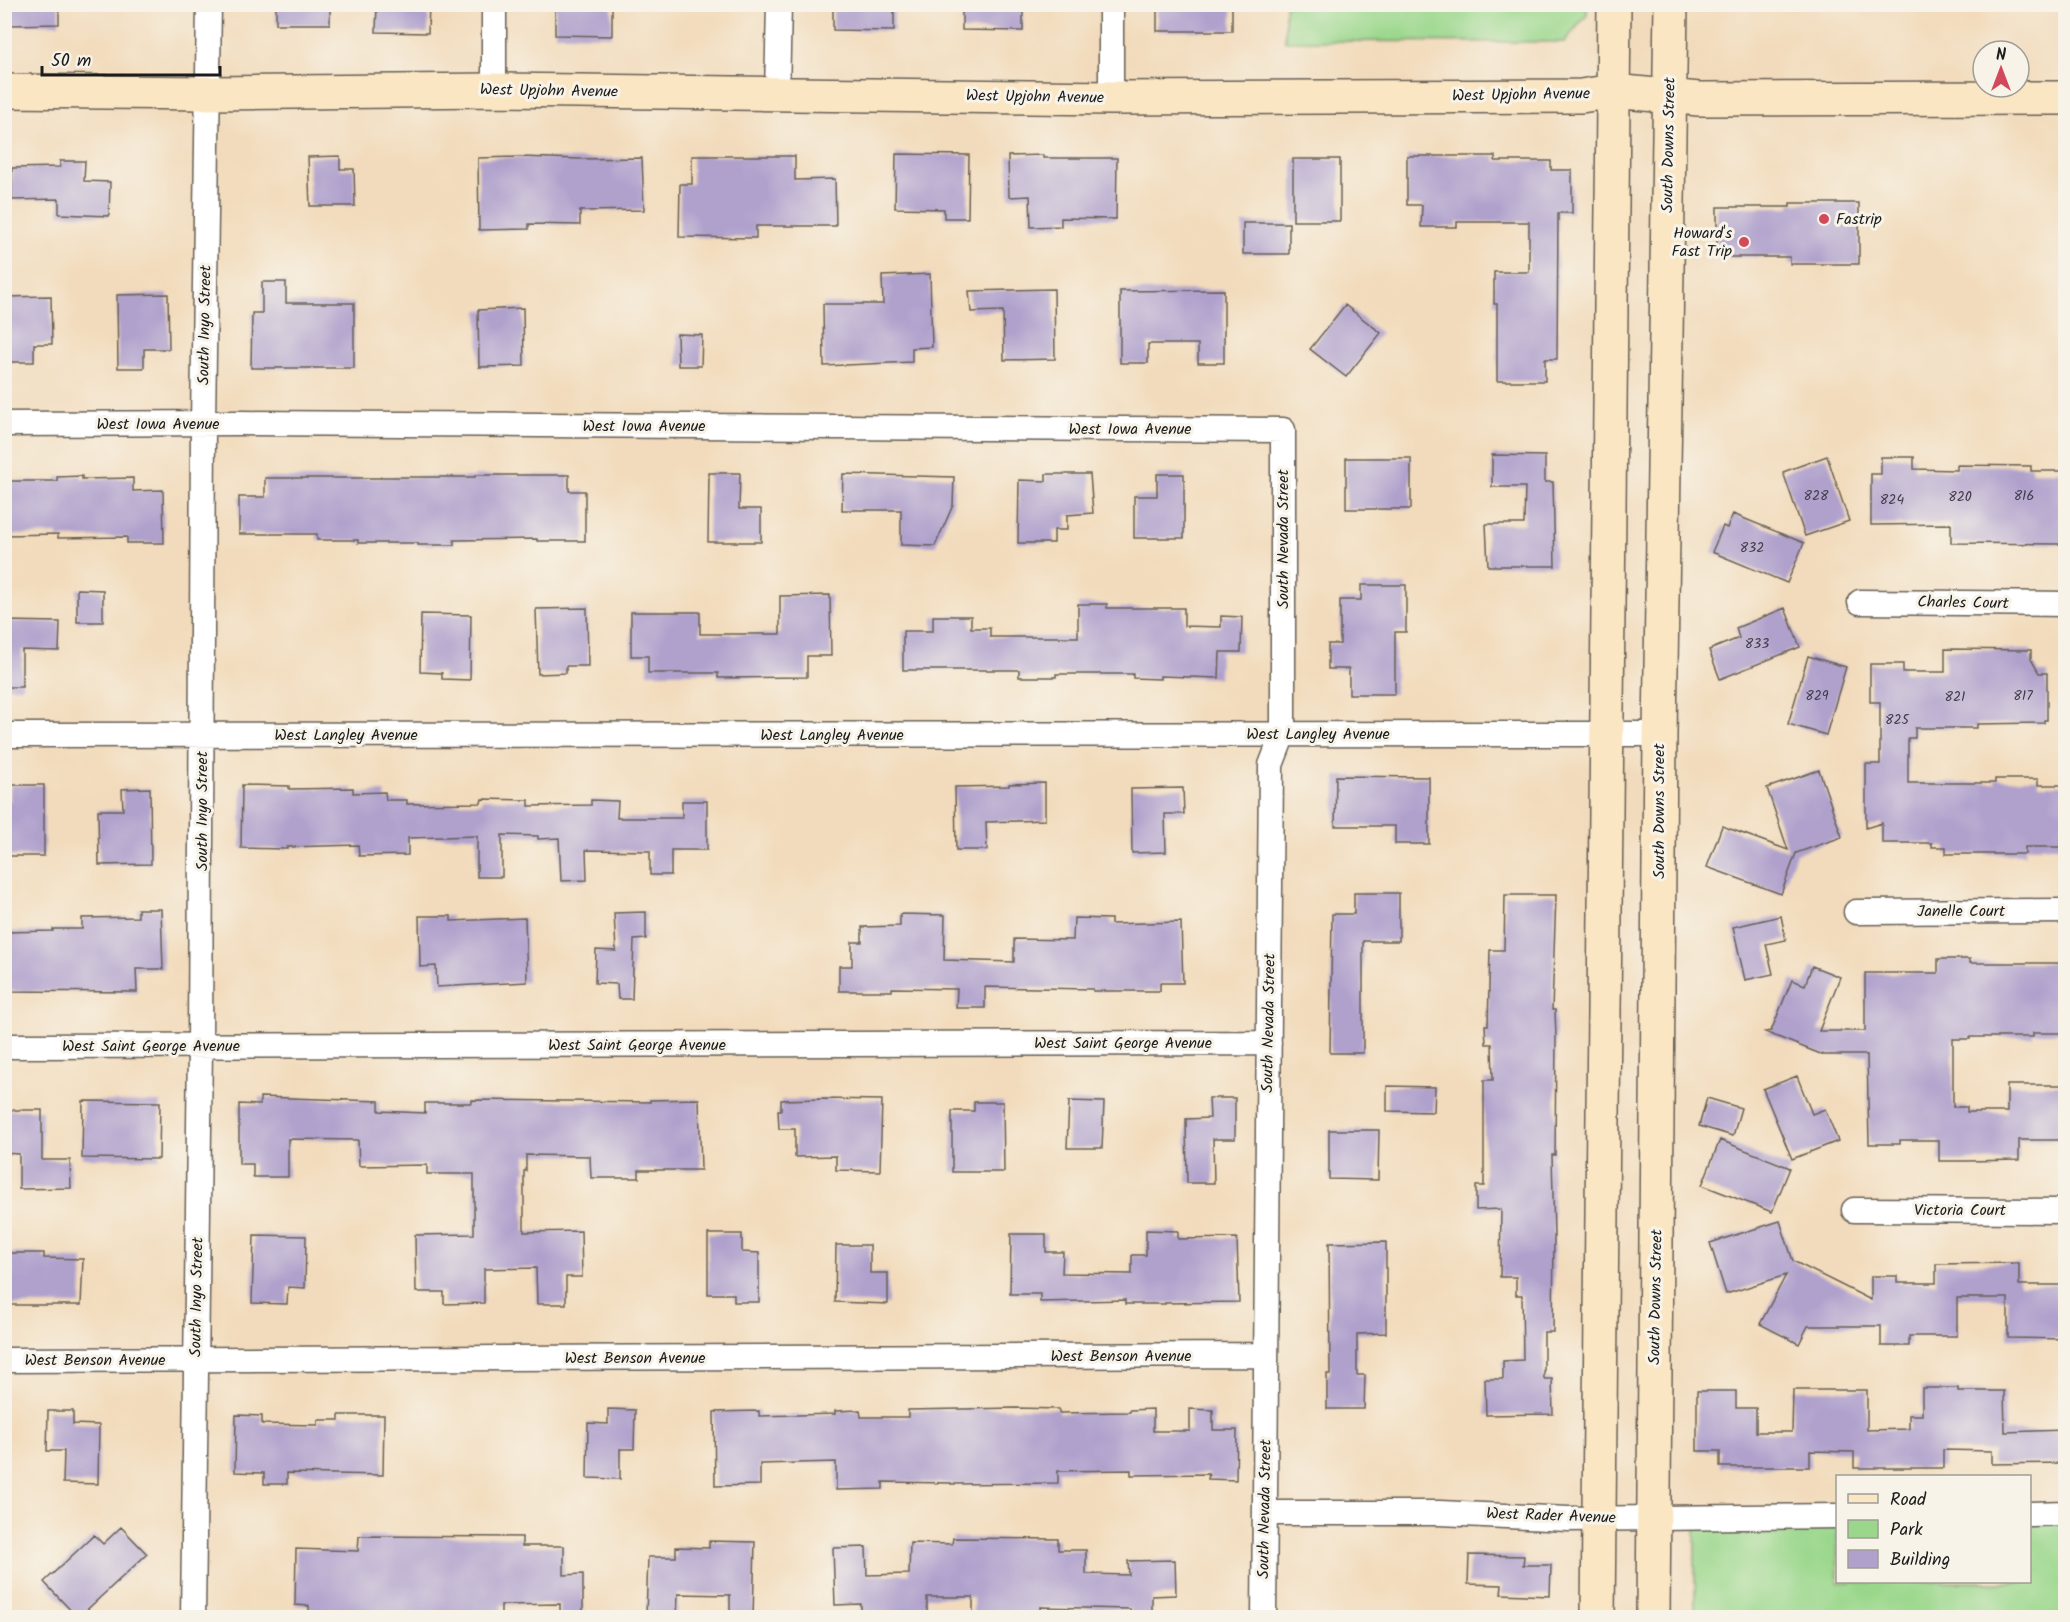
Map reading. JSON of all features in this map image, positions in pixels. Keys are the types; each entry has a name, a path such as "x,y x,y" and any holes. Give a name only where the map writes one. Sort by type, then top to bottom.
{"main road":[{"path":"1598,1617 1614,4"},
{"name":"South Downs Street","path":"1653,1617 1660,734 1671,4"},
{"name":"West Upjohn Avenue","path":"4,91 208,93 494,90 1111,98 1581,96 1613,91 1699,99 2066,98"}],"street":[{"name":"South Inyo Street","path":"193,1617 200,1046 203,423 209,4"},
{"path":"494,4 494,90"},
{"path":"777,94 779,4"},
{"path":"1111,4 1111,98"},
{"name":"West Iowa Avenue","path":"4,424 203,423 1283,430"},
{"name":"South Nevada Street","path":"1264,1617 1271,765 1283,734 1283,430"},
{"name":"Charles Court","path":"1860,602 2066,604"},
{"name":"West Langley Avenue","path":"4,735 1660,734"},
{"name":"Janelle Court","path":"1856,912 2066,911"},
{"name":"West Saint George Avenue","path":"4,1046 1269,1043"},
{"name":"Victoria Court","path":"1854,1210 2066,1211"},
{"name":"West Benson Avenue","path":"4,1360 1266,1354"},
{"name":"West Rader Avenue","path":"1265,1513 1440,1513 1568,1519 1836,1516"},
{"path":"2031,1514 2066,1513"}],"green space":[{"path":"1587,4 1587,15 1564,42 1285,41 1285,5"},
{"path":"2065,1521 2065,1617 1695,1617 1695,1523 1836,1522 1836,1583 2031,1583 2031,1522"}],"building":[{"path":"10,4 59,4 59,24 10,25"},
{"path":"276,4 330,4 330,24 276,24"},
{"path":"377,4 429,4 428,33 376,32"},
{"path":"555,4 612,4 612,36 555,35"},
{"path":"833,4 894,4 894,31 833,30"},
{"path":"962,4 1023,4 1023,31 962,30"},
{"path":"1157,4 1232,4 1232,31 1157,31"},
{"path":"896,154 969,155 968,218 944,218 944,209 895,208"},
{"path":"1043,155 1043,158 1117,158 1116,219 1061,218 1061,226 1031,227 1030,196 1009,197 1008,156"},
{"path":"340,156 340,169 354,169 355,206 310,206 308,157"},
{"path":"692,156 795,156 795,180 835,179 836,226 756,226 756,238 679,237 680,184 692,184"},
{"path":"1407,156 1495,156 1495,161 1551,161 1551,170 1572,170 1572,213 1558,213 1557,359 1545,359 1545,381 1497,381 1497,304 1494,304 1494,272 1529,272 1529,222 1457,222 1457,227 1421,227 1422,205 1407,205"},
{"path":"478,158 642,158 644,210 580,211 580,225 529,224 529,229 479,230"},
{"path":"1293,159 1340,159 1340,221 1293,221"},
{"path":"60,161 85,161 84,181 110,182 109,216 59,214 59,199 12,200 12,168 60,167"},
{"path":"1790,203 1859,203 1859,264 1790,264 1790,257 1717,257 1717,207 1790,207"},
{"path":"1243,223 1289,223 1289,254 1243,254"},
{"path":"930,274 932,347 912,348 912,362 824,366 823,304 883,304 882,276"},
{"path":"262,282 286,282 286,303 354,303 354,368 251,368 252,313 262,313"},
{"path":"1054,289 1055,359 1004,360 1003,311 971,312 969,291"},
{"path":"1224,290 1224,363 1198,363 1198,344 1148,344 1148,363 1120,363 1120,291"},
{"path":"168,294 169,349 144,349 144,368 118,368 117,295"},
{"path":"51,296 52,344 34,344 34,362 4,362 4,297"},
{"path":"1345,305 1381,333 1346,377 1310,349"},
{"path":"523,308 524,366 479,367 478,310"},
{"path":"677,334 702,335 701,366 678,366"},
{"path":"1492,455 1545,456 1545,482 1553,482 1555,566 1488,566 1486,524 1524,524 1525,487 1492,487"},
{"path":"1827,456 1849,521 1805,536 1783,472"},
{"path":"1881,457 1914,457 1914,469 1957,470 1957,465 2031,466 2031,471 2066,471 2066,544 1951,543 1951,524 1871,525 1871,474 1881,474"},
{"path":"1346,458 1411,458 1411,509 1346,509"},
{"path":"709,473 740,473 739,509 761,509 761,542 708,542"},
{"path":"843,474 954,477 953,505 935,546 901,545 901,510 842,510"},
{"path":"1046,474 1090,474 1093,513 1067,515 1067,530 1054,530 1054,543 1018,543 1019,480 1046,481"},
{"path":"1157,474 1184,474 1184,538 1134,538 1134,496 1157,496"},
{"path":"475,475 569,475 569,491 585,491 585,541 454,540 454,545 418,545 418,543 358,543 358,540 317,540 317,534 239,534 239,497 265,497 265,478 475,477"},
{"path":"82,476 82,479 133,478 133,491 163,490 164,543 127,543 127,537 58,538 58,534 4,535 4,481 57,481 57,477"},
{"path":"1733,514 1804,543 1787,583 1712,552 1723,526 1727,528"},
{"path":"1361,585 1406,585 1406,632 1395,632 1395,694 1349,694 1349,669 1328,669 1328,644 1340,644 1340,600 1361,600"},
{"path":"77,589 103,590 103,622 77,622"},
{"path":"830,595 831,656 807,656 807,677 718,678 718,673 648,673 648,656 631,656 631,612 700,612 700,634 780,634 780,596"},
{"path":"1078,604 1107,604 1107,608 1184,608 1184,626 1221,627 1221,616 1242,617 1241,652 1220,652 1219,678 1160,676 1160,679 1133,678 1133,674 1056,674 1056,677 1019,677 1019,670 903,670 903,631 933,631 933,616 971,616 971,628 990,628 990,637 1078,637"},
{"path":"587,608 588,666 566,666 566,673 538,674 536,609"},
{"path":"1785,608 1800,647 1720,679 1709,650 1739,638 1736,628"},
{"path":"421,614 471,615 470,680 442,679 442,673 420,672"},
{"path":"4,621 60,622 59,651 22,650 22,687 4,687"},
{"path":"1945,649 2031,650 2031,659 2039,673 2047,673 2047,720 2044,720 2044,723 1977,724 1977,728 1915,728 1915,738 1908,738 1908,783 1995,783 1995,779 2038,779 2038,785 2066,785 2066,847 2025,847 2025,854 1946,854 1946,847 1932,847 1932,843 1882,843 1882,823 1866,828 1866,764 1880,764 1880,702 1870,702 1870,664 1903,664 1903,672 1945,672"},
{"path":"1808,656 1846,667 1826,735 1788,724"},
{"path":"1819,770 1842,837 1796,853 1781,894 1707,867 1722,826 1788,850 1767,788"},
{"path":"1336,776 1429,777 1429,844 1395,844 1395,826 1335,826"},
{"path":"1045,783 1045,820 986,822 987,850 956,850 955,787"},
{"path":"10,785 44,785 44,856 4,856 4,801 10,801"},
{"path":"242,785 289,786 289,789 353,788 353,793 385,792 386,800 407,800 407,804 481,803 482,799 529,800 529,806 591,805 591,800 618,801 617,818 682,818 682,801 707,801 707,850 671,850 671,875 650,875 650,851 586,850 587,880 561,881 559,838 538,839 538,836 502,835 502,877 477,877 477,836 408,838 408,855 359,856 358,845 287,847 287,849 241,848"},
{"path":"150,788 151,864 99,865 98,810 123,810 122,789"},
{"path":"1183,788 1184,814 1165,814 1166,852 1132,853 1131,789"},
{"path":"1354,893 1399,893 1399,941 1363,941 1363,1053 1330,1053 1332,914 1354,914"},
{"path":"1505,895 1556,895 1552,1010 1555,1010 1556,1038 1555,1155 1552,1155 1553,1332 1544,1332 1544,1379 1552,1379 1553,1414 1486,1415 1485,1379 1503,1379 1503,1361 1523,1360 1522,1295 1516,1295 1516,1277 1500,1277 1501,1209 1476,1210 1476,1186 1484,1186 1484,1080 1493,1080 1492,1044 1486,1044 1485,1025 1488,1025 1490,950 1504,950"},
{"path":"138,909 161,909 163,969 136,969 137,992 4,991 4,932 82,929 82,918 138,917"},
{"path":"646,912 646,939 634,940 632,999 618,999 617,984 595,983 596,950 616,951 614,913"},
{"path":"900,914 945,915 944,960 1014,962 1014,939 1073,940 1074,918 1111,919 1111,924 1181,922 1183,983 1160,983 1160,991 985,987 985,1008 956,1008 957,989 892,988 892,991 839,991 839,966 852,966 852,942 862,942 862,927 900,926"},
{"path":"419,916 451,916 451,921 525,918 527,982 437,987 436,966 420,967"},
{"path":"1781,916 1786,940 1766,944 1773,974 1745,980 1733,927"},
{"path":"1938,959 1970,959 1970,963 2066,963 2066,1033 2033,1033 2033,1037 1953,1039 1953,1107 1967,1107 1967,1112 2007,1112 2007,1085 2066,1085 2066,1140 2019,1140 2019,1160 1939,1161 1939,1140 1900,1140 1900,1144 1869,1144 1867,1055 1823,1055 1765,1032 1771,1031 1792,980 1805,985 1812,966 1840,977 1819,1031 1865,1031 1865,973 1938,973"},
{"path":"1797,1076 1812,1114 1825,1109 1838,1141 1792,1159 1763,1089"},
{"path":"1387,1086 1435,1087 1434,1112 1387,1111"},
{"path":"260,1097 379,1101 379,1111 425,1113 425,1103 472,1103 472,1100 650,1102 650,1100 699,1099 701,1170 639,1170 639,1178 591,1178 590,1156 526,1155 524,1232 581,1231 582,1277 566,1277 566,1304 537,1304 536,1268 484,1269 484,1303 444,1304 444,1292 416,1292 415,1235 474,1234 474,1174 427,1174 427,1165 359,1166 358,1140 288,1139 288,1177 253,1177 253,1164 239,1164 239,1104 260,1105"},
{"path":"1209,1098 1235,1098 1235,1139 1213,1139 1214,1183 1187,1183 1186,1119 1210,1118"},
{"path":"1707,1098 1741,1108 1733,1136 1699,1126"},
{"path":"781,1100 882,1100 880,1171 836,1170 836,1156 795,1157 795,1129 779,1129 778,1110 781,1110"},
{"path":"83,1101 160,1102 159,1159 82,1158"},
{"path":"1069,1101 1104,1102 1102,1148 1067,1148"},
{"path":"974,1102 1003,1102 1004,1172 952,1172 952,1111 974,1111"},
{"path":"4,1110 42,1110 42,1160 70,1160 71,1188 19,1189 19,1154 4,1153"},
{"path":"1329,1130 1379,1130 1378,1180 1329,1179"},
{"path":"1720,1140 1790,1168 1772,1212 1702,1185"},
{"path":"1780,1221 1793,1261 1871,1300 1871,1276 1897,1276 1897,1283 1936,1283 1936,1264 2019,1263 2019,1285 2066,1285 2066,1339 2008,1338 2008,1298 1957,1298 1957,1336 1909,1336 1909,1346 1881,1346 1881,1326 1808,1326 1799,1344 1760,1324 1786,1275 1726,1294 1710,1243"},
{"path":"1146,1230 1178,1231 1178,1239 1237,1238 1239,1302 1125,1304 1125,1300 1040,1302 1040,1294 1010,1294 1011,1234 1046,1234 1046,1252 1063,1252 1062,1273 1132,1274 1132,1255 1146,1255"},
{"path":"708,1234 742,1234 742,1252 759,1253 759,1302 734,1302 734,1294 708,1294"},
{"path":"254,1235 306,1236 305,1288 288,1287 287,1304 252,1303"},
{"path":"1386,1242 1386,1333 1357,1334 1357,1375 1365,1375 1364,1409 1327,1409 1327,1374 1330,1374 1329,1243"},
{"path":"836,1245 870,1245 870,1273 888,1273 888,1304 835,1302"},
{"path":"4,1253 44,1253 44,1258 83,1259 81,1305 4,1305"},
{"path":"1922,1388 2004,1391 2005,1432 2066,1430 2066,1463 1992,1464 1992,1451 1943,1450 1943,1468 1854,1468 1854,1452 1810,1451 1810,1467 1720,1467 1720,1451 1697,1451 1697,1391 1736,1391 1736,1408 1756,1408 1756,1432 1792,1432 1793,1390 1867,1390 1867,1430 1909,1429 1909,1415 1922,1415"},
{"path":"608,1409 635,1410 634,1449 620,1449 620,1479 587,1478 588,1423 608,1424"},
{"path":"1059,1409 1059,1413 1130,1412 1130,1410 1153,1409 1153,1431 1190,1431 1190,1409 1213,1410 1213,1430 1237,1430 1236,1480 1208,1479 1209,1474 1131,1475 1131,1470 1058,1471 1058,1483 883,1482 883,1489 836,1490 836,1462 760,1464 760,1485 715,1486 714,1412 759,1411 759,1416 835,1414 835,1411 860,1410 861,1417 908,1417 908,1410"},
{"path":"48,1411 73,1411 73,1424 99,1425 98,1484 63,1483 64,1451 47,1451"},
{"path":"236,1415 262,1416 262,1424 318,1425 318,1420 339,1420 339,1415 384,1415 383,1475 287,1473 287,1484 264,1484 264,1473 235,1472"},
{"path":"121,1527 147,1554 77,1617 44,1582 94,1535 103,1544"},
{"path":"359,1536 522,1537 522,1546 564,1546 564,1575 583,1574 583,1615 560,1616 560,1604 501,1605 501,1616 309,1616 309,1606 295,1605 296,1549 358,1551"},
{"path":"953,1538 1058,1539 1058,1550 1086,1550 1086,1574 1129,1575 1128,1561 1175,1560 1176,1595 1152,1596 1152,1616 1130,1617 1130,1609 1040,1607 1040,1616 973,1615 973,1597 927,1597 927,1617 861,1617 861,1604 835,1605 833,1548 866,1547 867,1575 909,1574 910,1543 952,1544"},
{"path":"709,1541 755,1542 753,1617 730,1616 730,1595 678,1594 677,1617 646,1616 648,1557 676,1557 676,1547 709,1548"},
{"path":"1469,1555 1524,1556 1523,1565 1551,1565 1550,1596 1501,1594 1502,1585 1468,1584"}],"place":[{"name":"Fastrip","path":"1824,219"},
{"name":"Howard's Fast Trip","path":"1744,242"}]}
